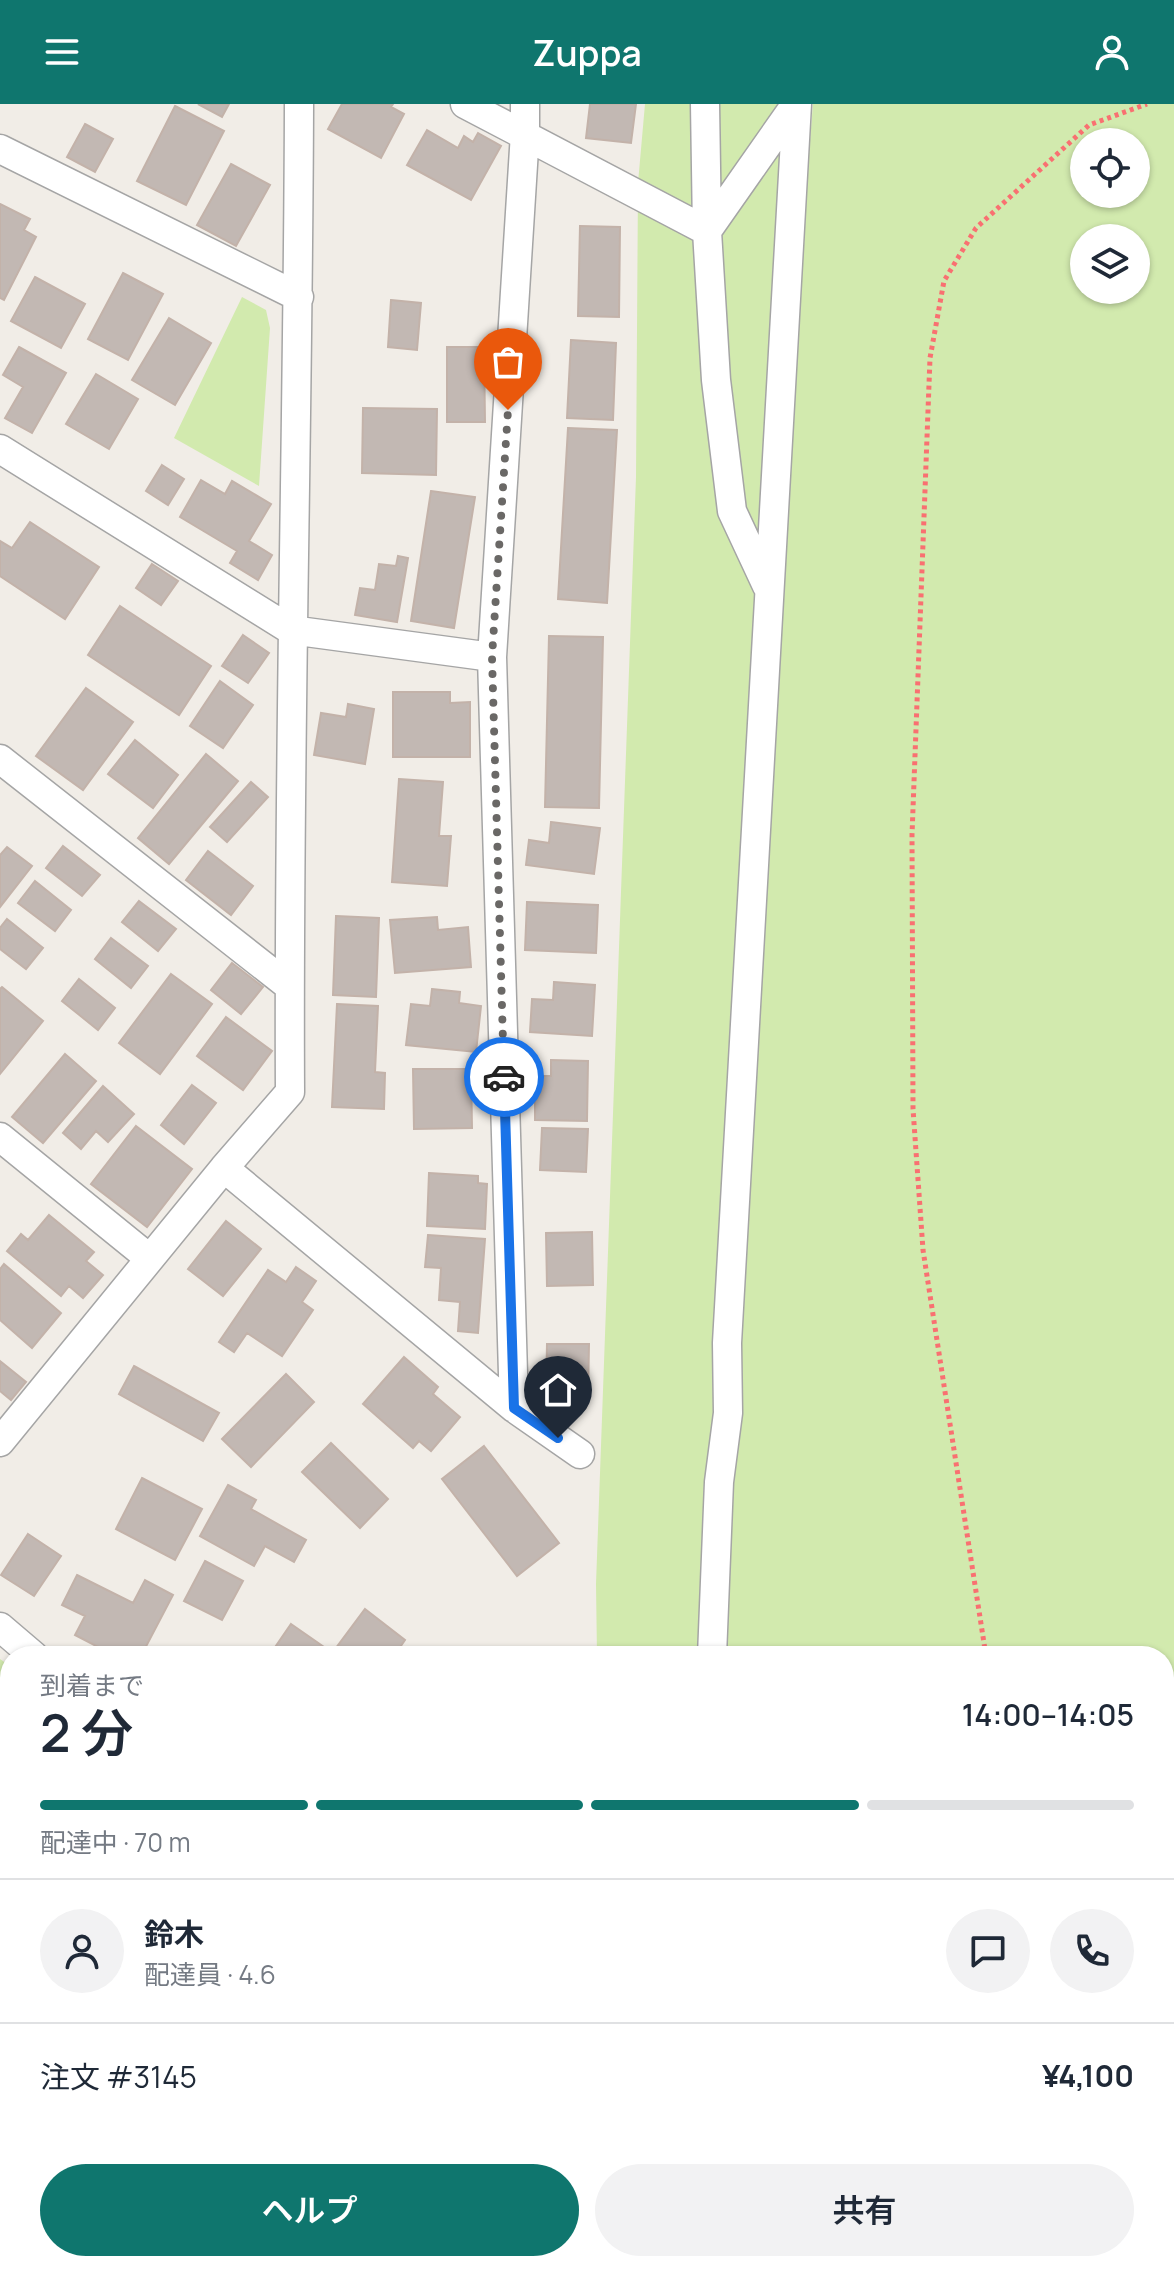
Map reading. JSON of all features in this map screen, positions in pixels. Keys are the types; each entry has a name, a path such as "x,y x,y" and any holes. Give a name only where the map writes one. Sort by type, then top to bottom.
{"street":[{"path":"0,1442 149,1258 290,1092 291,630 299,297 299,104"},
{"path":"465,104 707,231"},
{"path":"514,1408 492,657 525,104"},
{"path":"705,104 707,231 716,380 732,511 768,589"},
{"path":"707,231 796,104"},
{"path":"712,1646 719,1482 728,1413 727,1343 796,104"},
{"path":"0,149 299,297"},
{"path":"0,449 291,630 492,657"},
{"path":"0,759 289,986"},
{"path":"0,1137 149,1258"},
{"path":"224,1168 514,1408 580,1454"},
{"path":"0,1627 22,1646"}],"path":[{"path":"984,1646 923,1250 913,1109 912,835 930,358 944,281 976,228 1089,125 1147,104"}],"green space":[{"path":"645,104 788,104 782,187 806,188 813,104 1174,104 1174,1646 597,1646 596,1584 636,477 638,183"},
{"path":"242,297 266,310 270,328 259,486 174,438"}],"building":[{"path":"198,104 229,104 222,117"},
{"path":"342,104 393,104 391,107 404,114 381,158 328,129"},
{"path":"590,104 636,104 631,143 586,138"},
{"path":"175,106 224,131 186,205 137,181"},
{"path":"85,124 113,139 95,172 67,157"},
{"path":"427,130 458,148 464,136 473,142 478,133 501,146 471,200 407,165"},
{"path":"231,164 270,185 236,246 197,225"},
{"path":"0,204 30,219 24,230 36,237 4,300 0,298"},
{"path":"580,226 620,227 619,317 578,316"},
{"path":"123,273 163,294 128,360 88,339"},
{"path":"35,277 85,304 61,348 11,321"},
{"path":"391,300 421,303 417,350 388,347"},
{"path":"169,318 211,343 175,405 132,380"},
{"path":"571,340 616,343 613,420 567,418"},
{"path":"19,347 66,373 32,433 5,418 23,387 3,375"},
{"path":"447,347 484,347 485,422 447,422"},
{"path":"96,374 138,399 109,449 66,424"},
{"path":"363,408 437,409 436,475 362,473"},
{"path":"568,428 617,430 607,603 558,599"},
{"path":"162,465 184,479 168,505 146,491"},
{"path":"201,480 225,494 232,481 271,504 249,541 272,555 258,580 230,563 237,551 180,517"},
{"path":"431,491 475,497 454,628 411,621"},
{"path":"30,522 99,567 65,619 0,576 0,541 12,548"},
{"path":"398,556 408,558 397,622 355,615 360,588 375,590 379,564 396,566"},
{"path":"152,564 178,581 161,605 136,588"},
{"path":"120,606 211,666 179,715 88,655"},
{"path":"243,635 269,653 248,683 222,666"},
{"path":"549,636 603,637 599,808 545,807"},
{"path":"220,681 253,705 223,748 190,726"},
{"path":"86,688 133,722 83,790 36,756"},
{"path":"393,692 450,692 450,703 470,702 470,757 393,757"},
{"path":"348,704 374,709 365,764 314,755 321,713 346,717"},
{"path":"135,740 178,775 153,808 108,774"},
{"path":"206,754 238,781 169,864 138,838"},
{"path":"399,779 443,782 439,836 451,836 447,886 392,882"},
{"path":"251,782 268,797 227,842 210,827"},
{"path":"551,822 600,828 594,874 526,865 529,840 549,843"},
{"path":"63,846 100,875 82,896 46,868"},
{"path":"7,847 32,866 0,907 0,855"},
{"path":"208,851 253,886 231,915 186,880"},
{"path":"35,881 71,910 55,931 18,903"},
{"path":"139,901 176,929 158,951 122,922"},
{"path":"527,902 598,905 596,953 525,950"},
{"path":"336,916 379,918 376,997 333,995"},
{"path":"437,917 438,930 468,927 471,967 395,973 390,920"},
{"path":"7,919 43,948 26,969 0,949 0,928"},
{"path":"111,938 148,966 131,988 95,959"},
{"path":"232,963 263,987 241,1014 211,990"},
{"path":"171,974 212,1004 160,1074 119,1043"},
{"path":"79,979 115,1008 98,1030 62,1001"},
{"path":"554,982 595,985 592,1036 530,1032 532,999 553,1000"},
{"path":"2,987 43,1021 0,1074 0,989"},
{"path":"432,989 460,992 459,1003 481,1006 476,1052 406,1045 411,1004 430,1006"},
{"path":"337,1004 378,1006 375,1072 385,1073 384,1109 332,1107"},
{"path":"226,1017 272,1051 243,1090 197,1056"},
{"path":"65,1054 96,1081 43,1143 12,1117"},
{"path":"551,1060 588,1061 587,1121 535,1120 535,1076 551,1076"},
{"path":"413,1069 471,1069 472,1128 414,1129"},
{"path":"192,1085 216,1103 184,1144 161,1125"},
{"path":"103,1086 134,1114 108,1142 96,1131 81,1149 63,1133"},
{"path":"136,1126 192,1169 147,1227 91,1184"},
{"path":"542,1128 588,1129 586,1172 540,1170"},
{"path":"429,1173 478,1176 478,1183 487,1184 485,1229 427,1226"},
{"path":"49,1215 94,1252 86,1261 103,1275 83,1298 69,1286 61,1296 7,1251 21,1234 28,1240"},
{"path":"226,1221 261,1249 223,1296 188,1269"},
{"path":"592,1232 593,1285 547,1286 546,1233"},
{"path":"428,1235 485,1239 478,1333 458,1331 460,1302 439,1300 441,1268 425,1267"},
{"path":"4,1264 61,1313 32,1348 0,1320 0,1269"},
{"path":"296,1267 316,1281 302,1302 313,1310 282,1356 247,1333 234,1352 219,1342 268,1270 286,1282"},
{"path":"547,1344 589,1344 588,1396 546,1396"},
{"path":"404,1357 438,1387 433,1394 460,1417 431,1451 419,1441 413,1448 363,1404"},
{"path":"0,1361 26,1382 11,1400 0,1391"},
{"path":"134,1366 219,1413 203,1441 119,1394"},
{"path":"286,1374 314,1402 251,1467 222,1439"},
{"path":"331,1443 388,1499 360,1528 302,1472"},
{"path":"484,1446 559,1543 517,1576 442,1479"},
{"path":"142,1478 202,1509 175,1560 116,1529"},
{"path":"228,1485 256,1500 251,1509 306,1540 294,1562 265,1546 254,1566 200,1536"},
{"path":"28,1534 61,1556 34,1596 1,1575"},
{"path":"205,1561 243,1581 222,1620 184,1601"},
{"path":"77,1575 133,1603 145,1580 173,1595 146,1646 96,1646 75,1635 85,1616 62,1605"},
{"path":"365,1609 405,1640 401,1646 337,1646"},
{"path":"291,1624 323,1646 276,1646"}],"way so far":[{"path":"504,1077 492,657 508,410"}],"route":[{"path":"504,1077 514,1408 558,1438"}]}
